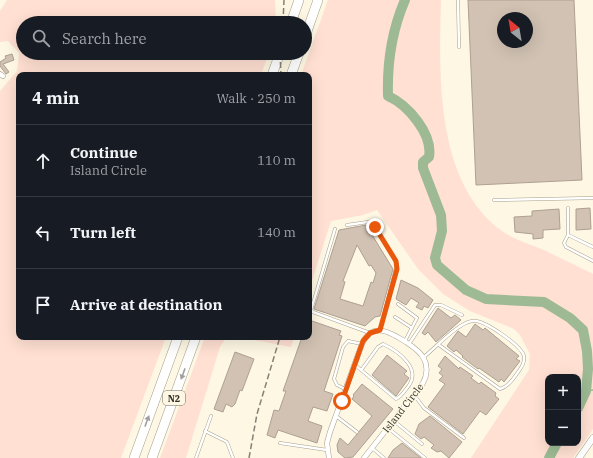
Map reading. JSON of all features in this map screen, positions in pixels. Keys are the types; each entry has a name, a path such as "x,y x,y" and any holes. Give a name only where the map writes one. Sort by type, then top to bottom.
{"highway":[{"path":"293,16 299,0"},
{"path":"312,18 318,0"},
{"path":"273,72 277,60"},
{"path":"293,72 297,60"},
{"name":"N2","path":"134,458 177,340"},
{"name":"N2","path":"152,458 195,340"}],"street":[{"path":"329,458 327,450 329,438 336,416 362,344 370,333 380,330 388,332 407,343 424,358"},
{"name":"Island Circle","path":"365,456 425,379 427,370 424,358"},
{"path":"579,458 593,438"}],"lane":[{"path":"458,0 459,47"},
{"path":"494,200 593,198"},
{"path":"568,208 568,235 564,243 566,247 593,261"},
{"path":"347,224 368,222 373,224 397,264 380,330"},
{"path":"312,307 335,229"},
{"path":"568,235 593,247"},
{"path":"398,304 417,317 407,343"},
{"path":"407,343 435,305 441,305 462,315"},
{"path":"312,310 370,333"},
{"path":"395,317 412,328"},
{"path":"424,358 438,345 467,323 474,320 483,322 500,333 523,353 524,359 522,367 512,381 504,388 499,389 438,345"},
{"path":"346,389 337,385 334,379 343,347 348,341 362,344"},
{"path":"354,364 396,399 411,384 414,376 413,370 407,362 383,344 378,347 362,370"},
{"path":"414,395 424,408 464,438"},
{"path":"196,458 211,416"},
{"path":"336,416 357,432"},
{"path":"394,420 422,444"},
{"path":"387,428 425,458"},
{"path":"206,431 227,442 233,458"},
{"path":"280,443 327,450"},
{"path":"372,448 384,458"},
{"path":"365,456 371,458"}],"shaded area":[{"path":"7,0 275,0 276,16 16,16 16,50 8,41 0,42 0,11"},
{"path":"328,0 441,0 440,61 442,93 446,125 453,156 464,185 480,210 502,231 522,242 544,250 593,274 593,429 573,458 471,458 529,370 530,354 520,335 514,329 470,311 443,294 418,269 377,210 363,215 331,221 312,281 312,72 302,72 306,60 312,60 312,44"},
{"path":"18,60 266,60 262,72 16,72"},
{"path":"16,72 16,340 165,340 121,458 0,458 0,91"},
{"path":"204,340 225,340 220,347 186,458 160,458"},
{"path":"255,340 293,340 291,347"}],"building":[{"path":"468,0 574,0 582,180 476,185"},
{"path":"12,54 14,60 3,64 9,72 6,74 0,66 0,62 6,58 5,56"},
{"path":"590,208 591,229 576,230 576,209"},
{"path":"559,209 560,229 543,230 543,238 533,239 533,234 515,232 514,217 532,216 532,211"},
{"path":"366,225 393,269 380,316 375,317 365,326 314,309 339,230","holes":["357,245 369,266 371,265 376,273 373,283 371,282 363,306 340,299 345,282 343,281"]},
{"path":"401,280 418,288 433,300 428,308 424,306 422,310 416,307 419,303 411,298 406,305 396,299"},
{"path":"438,308 451,318 455,315 461,320 436,342 428,332 425,335 422,333"},
{"path":"312,321 341,331 339,335 342,336 324,391 333,394 327,411 313,407 308,421 322,426 317,443 278,430 275,438 267,435 274,410 279,411 286,391 283,391 301,340 312,340"},
{"path":"475,324 483,330 485,328 519,356 516,359 520,361 504,382 501,379 499,382 479,368 478,369 462,357 463,356 456,350 454,352 447,346 458,331 466,337"},
{"path":"235,352 254,359 242,391 240,390 235,404 232,407 226,404 223,412 214,409"},
{"path":"387,355 407,371 404,374 409,378 396,396 372,375"},
{"path":"445,356 459,369 460,367 473,376 471,378 479,384 481,382 496,393 495,396 499,399 486,415 480,411 463,434 428,407 445,384 439,380 443,376 439,373 442,369 438,366"},
{"path":"362,384 393,409 353,457 345,458 338,452 337,445 340,438 348,445 372,416 352,399 354,396 353,395"},
{"path":"430,416 462,442 449,458 441,451 437,452 431,448 434,445 424,437 421,439 415,434 419,424"},
{"path":"402,443 421,458 388,458 393,450"}],"waterway":[{"path":"405,0 400,11 391,47 388,71 388,96 396,100 411,113 418,121 427,139 429,157 423,162 423,168 441,215 442,231 435,258 437,265 466,290 486,299 544,302 570,318 583,330 587,351 588,369 586,391 581,402"},
{"path":"586,391 593,390"},
{"path":"549,458 555,446"}],"railway":[{"path":"283,16 284,0"},
{"path":"280,60 281,72"},
{"path":"249,458 257,414 279,340"}],"route":[{"path":"342,401 363,341 373,331 380,330 397,269 396,261 375,227"}]}
